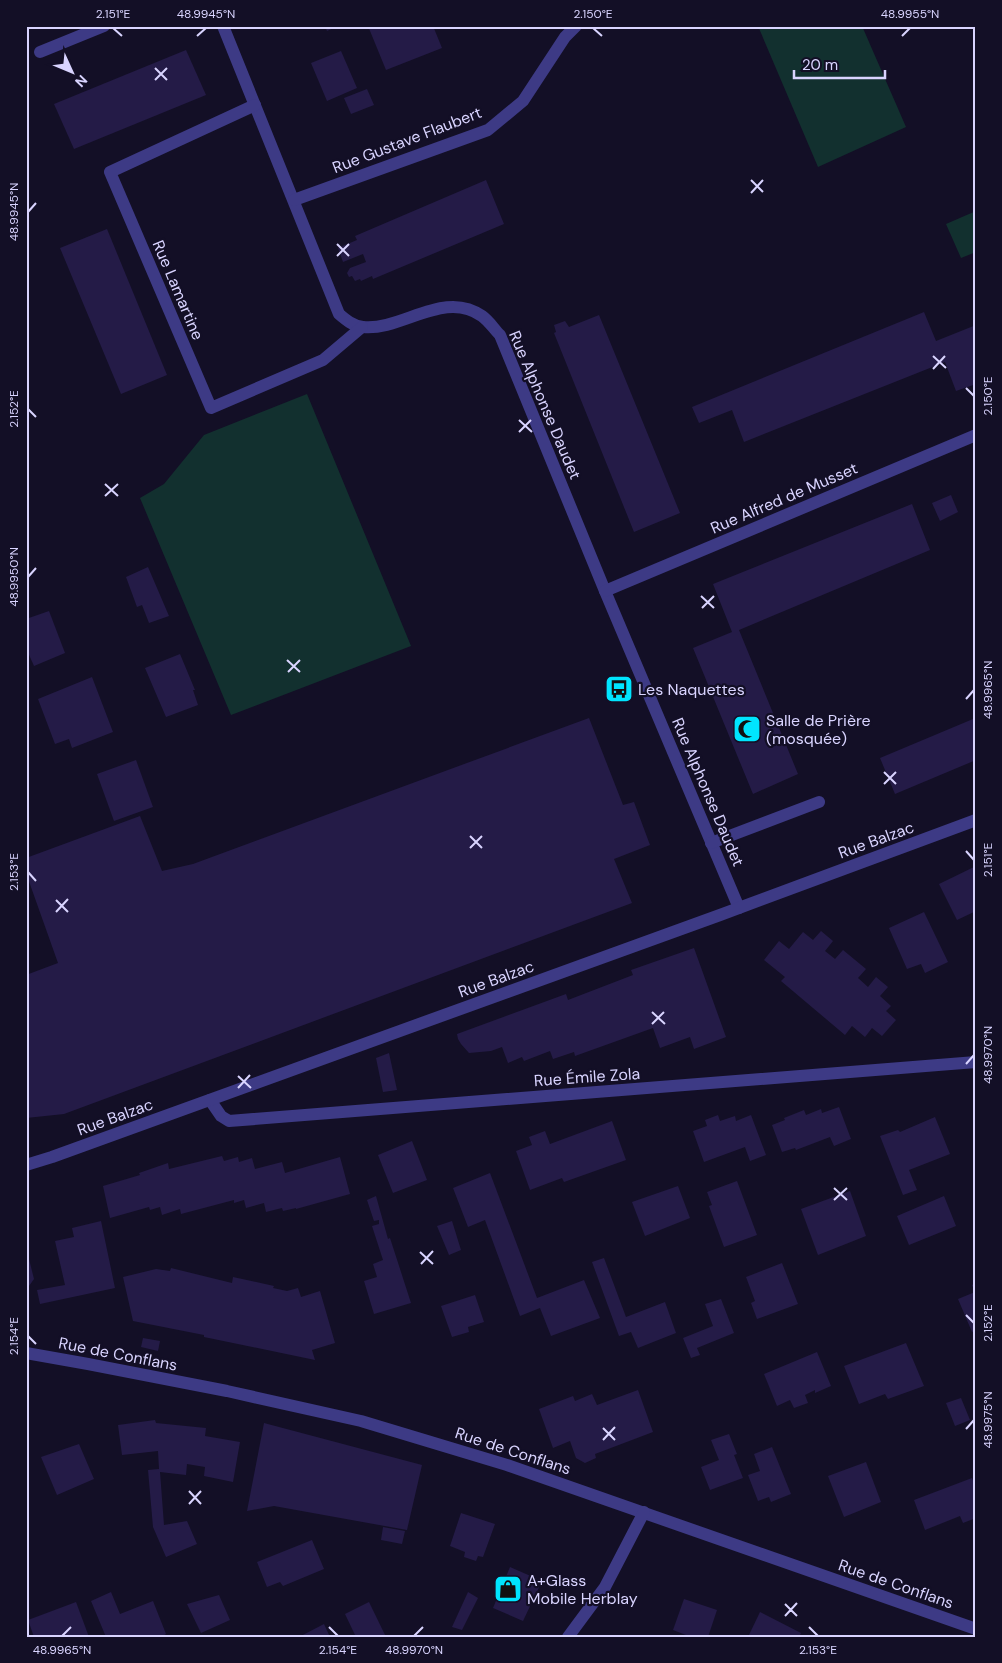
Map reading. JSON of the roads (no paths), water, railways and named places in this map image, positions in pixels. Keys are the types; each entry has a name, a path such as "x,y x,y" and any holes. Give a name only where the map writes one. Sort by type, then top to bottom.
{"street":[{"path":"40,52 104,26"},
{"path":"222,26 339,314 349,322 362,327"},
{"name":"Rue Gustave Flaubert","path":"294,200 488,130 523,101 565,37 576,26"},
{"name":"Rue Lamartine","path":"255,106 110,172 211,408 323,360 362,327"},
{"name":"Rue Alphonse Daudet","path":"362,327 381,326 453,306 468,309 482,316 500,336 739,908"},
{"name":"Rue Alfred de Musset","path":"605,591 976,435"},
{"path":"711,842 819,802"},
{"name":"Rue Balzac","path":"26,1165 739,908 976,820"},
{"name":"Rue Émile Zola","path":"210,1100 221,1116 229,1121 976,1062"},
{"name":"Rue de Conflans","path":"26,1353 227,1391 361,1421 507,1465 976,1629"},
{"path":"568,1637 605,1587 644,1512"}],"place":[{"name":"Les Naquettes","path":"619,689"},
{"name":"Salle de Prière (mosquée)","path":"747,729"},
{"name":"A+Glass Mobile Herblay","path":"508,1589"}]}
